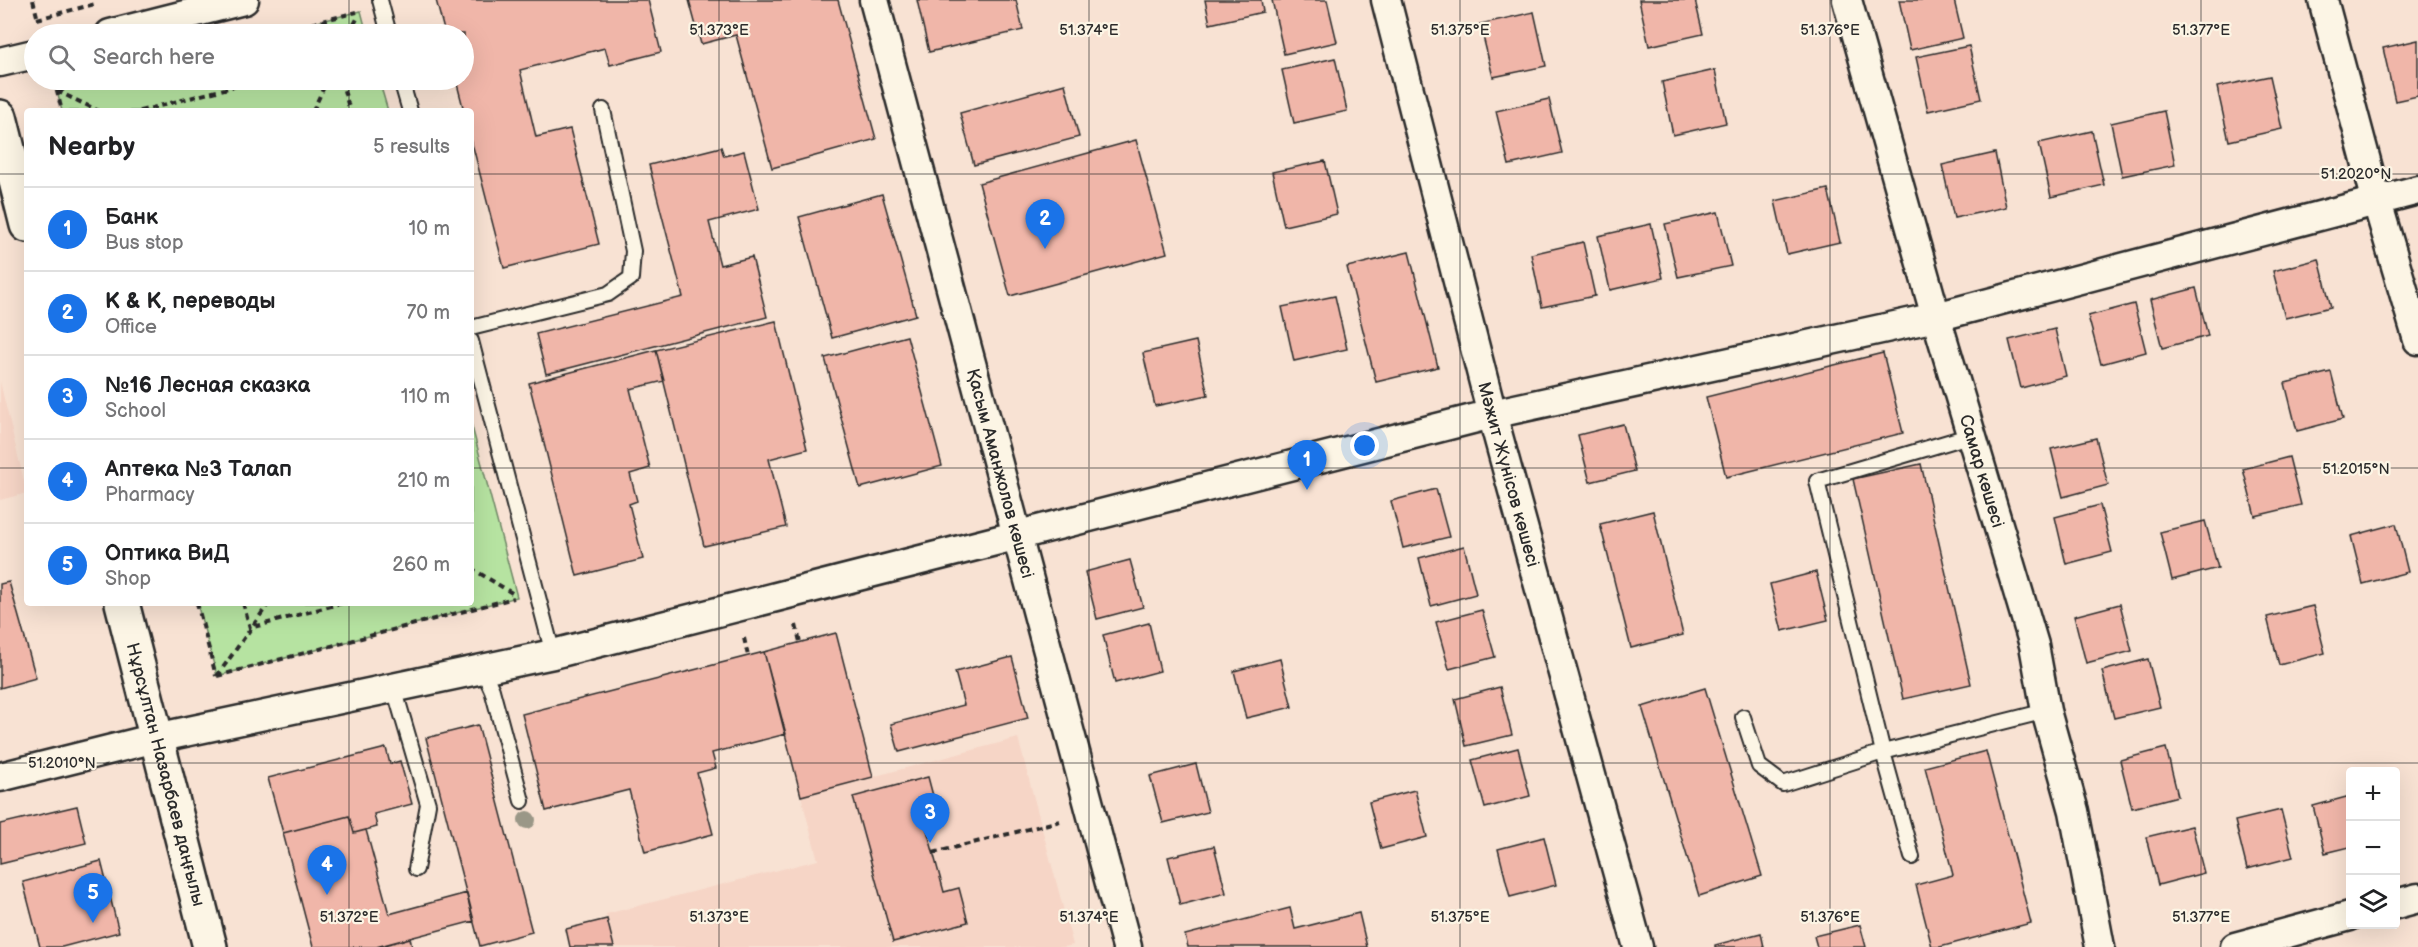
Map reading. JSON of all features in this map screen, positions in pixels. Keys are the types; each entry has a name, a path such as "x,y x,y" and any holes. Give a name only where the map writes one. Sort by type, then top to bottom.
{"main road":[{"path":"0,117 24,213"},
{"name":"Нұрсұлтан Назарбаев даңғылы","path":"123,606 210,947"}],"street":[{"path":"149,24 243,0"},
{"name":"Қасым Аманжолов көшесі","path":"874,0 1127,947"},
{"name":"Мәжит Жүнісов көшесі","path":"1386,0 1492,414 1638,947"},
{"name":"Самар көшесі","path":"1847,0 1936,317 2034,645 2046,711 2073,812 2100,947"},
{"path":"2323,0 2377,202 2418,340"},
{"path":"0,62 24,48"},
{"path":"0,777 156,738 553,654 1492,414 1936,317 2418,190"},
{"path":"2400,903 2418,898"},
{"path":"2235,947 2346,917"}],"lane":[{"path":"380,0 386,24"},
{"path":"404,90 409,108"},
{"path":"474,327 608,294 631,278 633,251 603,110"},
{"path":"474,352 553,654"},
{"path":"1912,857 1883,753 1817,481 1972,435"},
{"path":"482,668 492,690 522,801"},
{"path":"394,688 428,804 416,869"},
{"path":"1743,717 1759,766 1784,784 1883,753 2046,711"}],"path":[{"path":"33,0 37,24"},
{"path":"37,19 99,3"},
{"path":"310,24 361,11 354,24"},
{"path":"57,91 61,90"},
{"path":"152,108 221,90"},
{"path":"314,108 322,90"},
{"path":"344,90 349,108"},
{"path":"57,91 61,108"},
{"path":"57,91 93,108"},
{"path":"217,676 518,597 474,569"},
{"path":"198,606 217,676"},
{"path":"244,606 250,627"},
{"path":"217,676 267,606"},
{"path":"250,627 330,606"},
{"path":"933,853 1042,826"}],"shaded area":[{"path":"0,382 24,481 24,494 0,500"},
{"path":"1018,738 1073,945 1064,947 614,947 606,914 818,860 801,796"}],"green space":[{"path":"361,11 364,24 310,24"},
{"path":"382,90 387,108 61,108 57,91"},
{"path":"474,434 517,597 217,676 198,606 474,606"}],"building":[{"path":"436,0 648,0 661,52 610,65 605,48 520,70 536,137 570,129 599,244 504,268 474,151 474,108 463,108 459,90 474,90 474,24 442,24"},
{"path":"689,0 838,0 876,139 772,168 736,35 701,44"},
{"path":"917,0 1016,0 1023,30 929,52"},
{"path":"1205,0 1261,0 1263,12 1210,24"},
{"path":"1272,0 1327,0 1337,42 1284,54"},
{"path":"1639,0 1695,0 1703,34 1649,46"},
{"path":"1899,0 1954,0 1963,38 1910,50"},
{"path":"1534,12 1546,66 1493,77 1480,24"},
{"path":"2418,40 2418,96 2395,101 2383,48"},
{"path":"1969,46 1981,99 1928,111 1916,57"},
{"path":"1335,58 1347,111 1294,123 1282,70"},
{"path":"1715,70 1726,123 1673,135 1662,82"},
{"path":"2270,76 2282,129 2229,141 2217,87"},
{"path":"1065,84 1079,137 974,165 960,113"},
{"path":"1549,99 1562,153 1509,165 1496,111"},
{"path":"2164,111 2175,165 2122,176 2111,123"},
{"path":"2092,131 2104,185 2051,197 2039,143"},
{"path":"1136,140 1167,253 1010,296 979,183"},
{"path":"721,147 724,156 744,151 759,209 709,222 720,265 752,257 767,317 546,374 536,334 683,297 649,165"},
{"path":"1995,153 2006,207 1954,218 1942,165"},
{"path":"1325,161 1337,214 1284,226 1272,172"},
{"path":"1828,189 1840,242 1787,254 1775,201"},
{"path":"882,194 916,315 832,338 799,217"},
{"path":"1718,212 1731,266 1678,277 1665,224"},
{"path":"1651,224 1663,278 1610,290 1598,236"},
{"path":"1583,242 1595,296 1542,307 1531,254"},
{"path":"1409,252 1438,367 1376,382 1347,267"},
{"path":"2319,259 2331,307 2285,318 2273,271"},
{"path":"2196,288 2208,336 2162,348 2150,300"},
{"path":"1335,296 1347,349 1294,361 1282,307"},
{"path":"2134,304 2146,352 2101,364 2088,316"},
{"path":"776,321 807,449 769,459 786,527 704,546 656,350"},
{"path":"2055,329 2066,376 2021,388 2009,340"},
{"path":"907,336 942,466 860,488 825,358"},
{"path":"1196,341 1208,395 1155,406 1143,353"},
{"path":"656,350 664,381 630,389 650,468 630,474 637,501 629,504 643,559 577,576 529,383"},
{"path":"1883,353 1903,433 1726,477 1706,397"},
{"path":"2331,372 2343,419 2297,431 2285,383"},
{"path":"1623,424 1635,471 1590,482 1578,435"},
{"path":"2096,438 2108,485 2063,497 2051,449"},
{"path":"2289,457 2301,505 2255,516 2243,469"},
{"path":"1921,464 1971,684 1903,699 1853,479"},
{"path":"1436,489 1449,537 1403,548 1391,501"},
{"path":"2100,505 2112,552 2066,564 2055,517"},
{"path":"1653,511 1683,635 1631,648 1600,524"},
{"path":"2205,521 2218,568 2172,580 2160,532"},
{"path":"2396,524 2408,572 2363,584 2351,536"},
{"path":"1464,546 1476,594 1431,606 1419,558"},
{"path":"1130,560 1143,607 1097,619 1085,572"},
{"path":"1816,572 1828,620 1782,631 1770,584"},
{"path":"9,582 36,678 0,688 0,584"},
{"path":"2120,604 2132,651 2086,663 2074,616"},
{"path":"2313,606 2325,653 2279,665 2267,617"},
{"path":"1482,610 1495,657 1449,669 1436,622"},
{"path":"1149,623 1160,671 1115,683 1103,635"},
{"path":"836,633 873,777 801,796 764,652"},
{"path":"764,652 786,734 712,753 716,768 697,773 713,834 645,852 629,790 546,811 522,714"},
{"path":"1012,657 1028,718 899,752 891,724 964,705 955,672"},
{"path":"1280,659 1292,707 1246,718 1234,671"},
{"path":"2148,659 2160,707 2114,718 2102,671"},
{"path":"1500,687 1512,735 1466,746 1455,699"},
{"path":"1705,688 1762,876 1699,896 1642,707"},
{"path":"478,725 532,932 480,946 426,738"},
{"path":"386,748 390,764 400,761 412,804 374,814 377,827 354,833 349,816 283,833 268,778"},
{"path":"1518,748 1530,796 1485,808 1472,760"},
{"path":"2166,748 2178,796 2132,808 2120,760"},
{"path":"1986,751 2031,923 1940,947 1932,947 1916,885 1953,875 1925,767"},
{"path":"1196,764 1208,812 1163,823 1150,776"},
{"path":"928,777 937,811 923,815 944,892 959,888 968,922 893,942 853,797"},
{"path":"1415,790 1427,837 1381,849 1369,802"},
{"path":"2346,797 2346,848 2325,853 2313,806"},
{"path":"77,806 86,843 0,864 0,824"},
{"path":"2281,810 2293,857 2247,869 2235,821"},
{"path":"349,816 354,833 366,830 389,914 467,893 474,921 376,947 313,947 283,833"},
{"path":"2192,826 2204,873 2158,885 2146,837"},
{"path":"1544,837 1556,885 1510,897 1498,849"},
{"path":"1214,846 1226,893 1180,905 1168,857"},
{"path":"101,861 119,932 62,947 40,947 23,882"},
{"path":"1290,908 1295,929 1359,913 1367,947 1188,947 1185,935"},
{"path":"607,919 614,947 570,947 566,929"},
{"path":"1860,925 1866,947 1817,947 1814,936"},
{"path":"1761,933 1764,947 1715,947 1715,945"},
{"path":"410,938 412,947 376,947 396,942"}],"place":[{"name":"K & K, переводы","path":"1045,249"},
{"name":"Банк","path":"1307,490"},
{"name":"№16 Лесная сказка","path":"930,843"},
{"name":"Аптека №3 Талап","path":"327,895"},
{"name":"Оптика ВиД","path":"93,923"}]}
